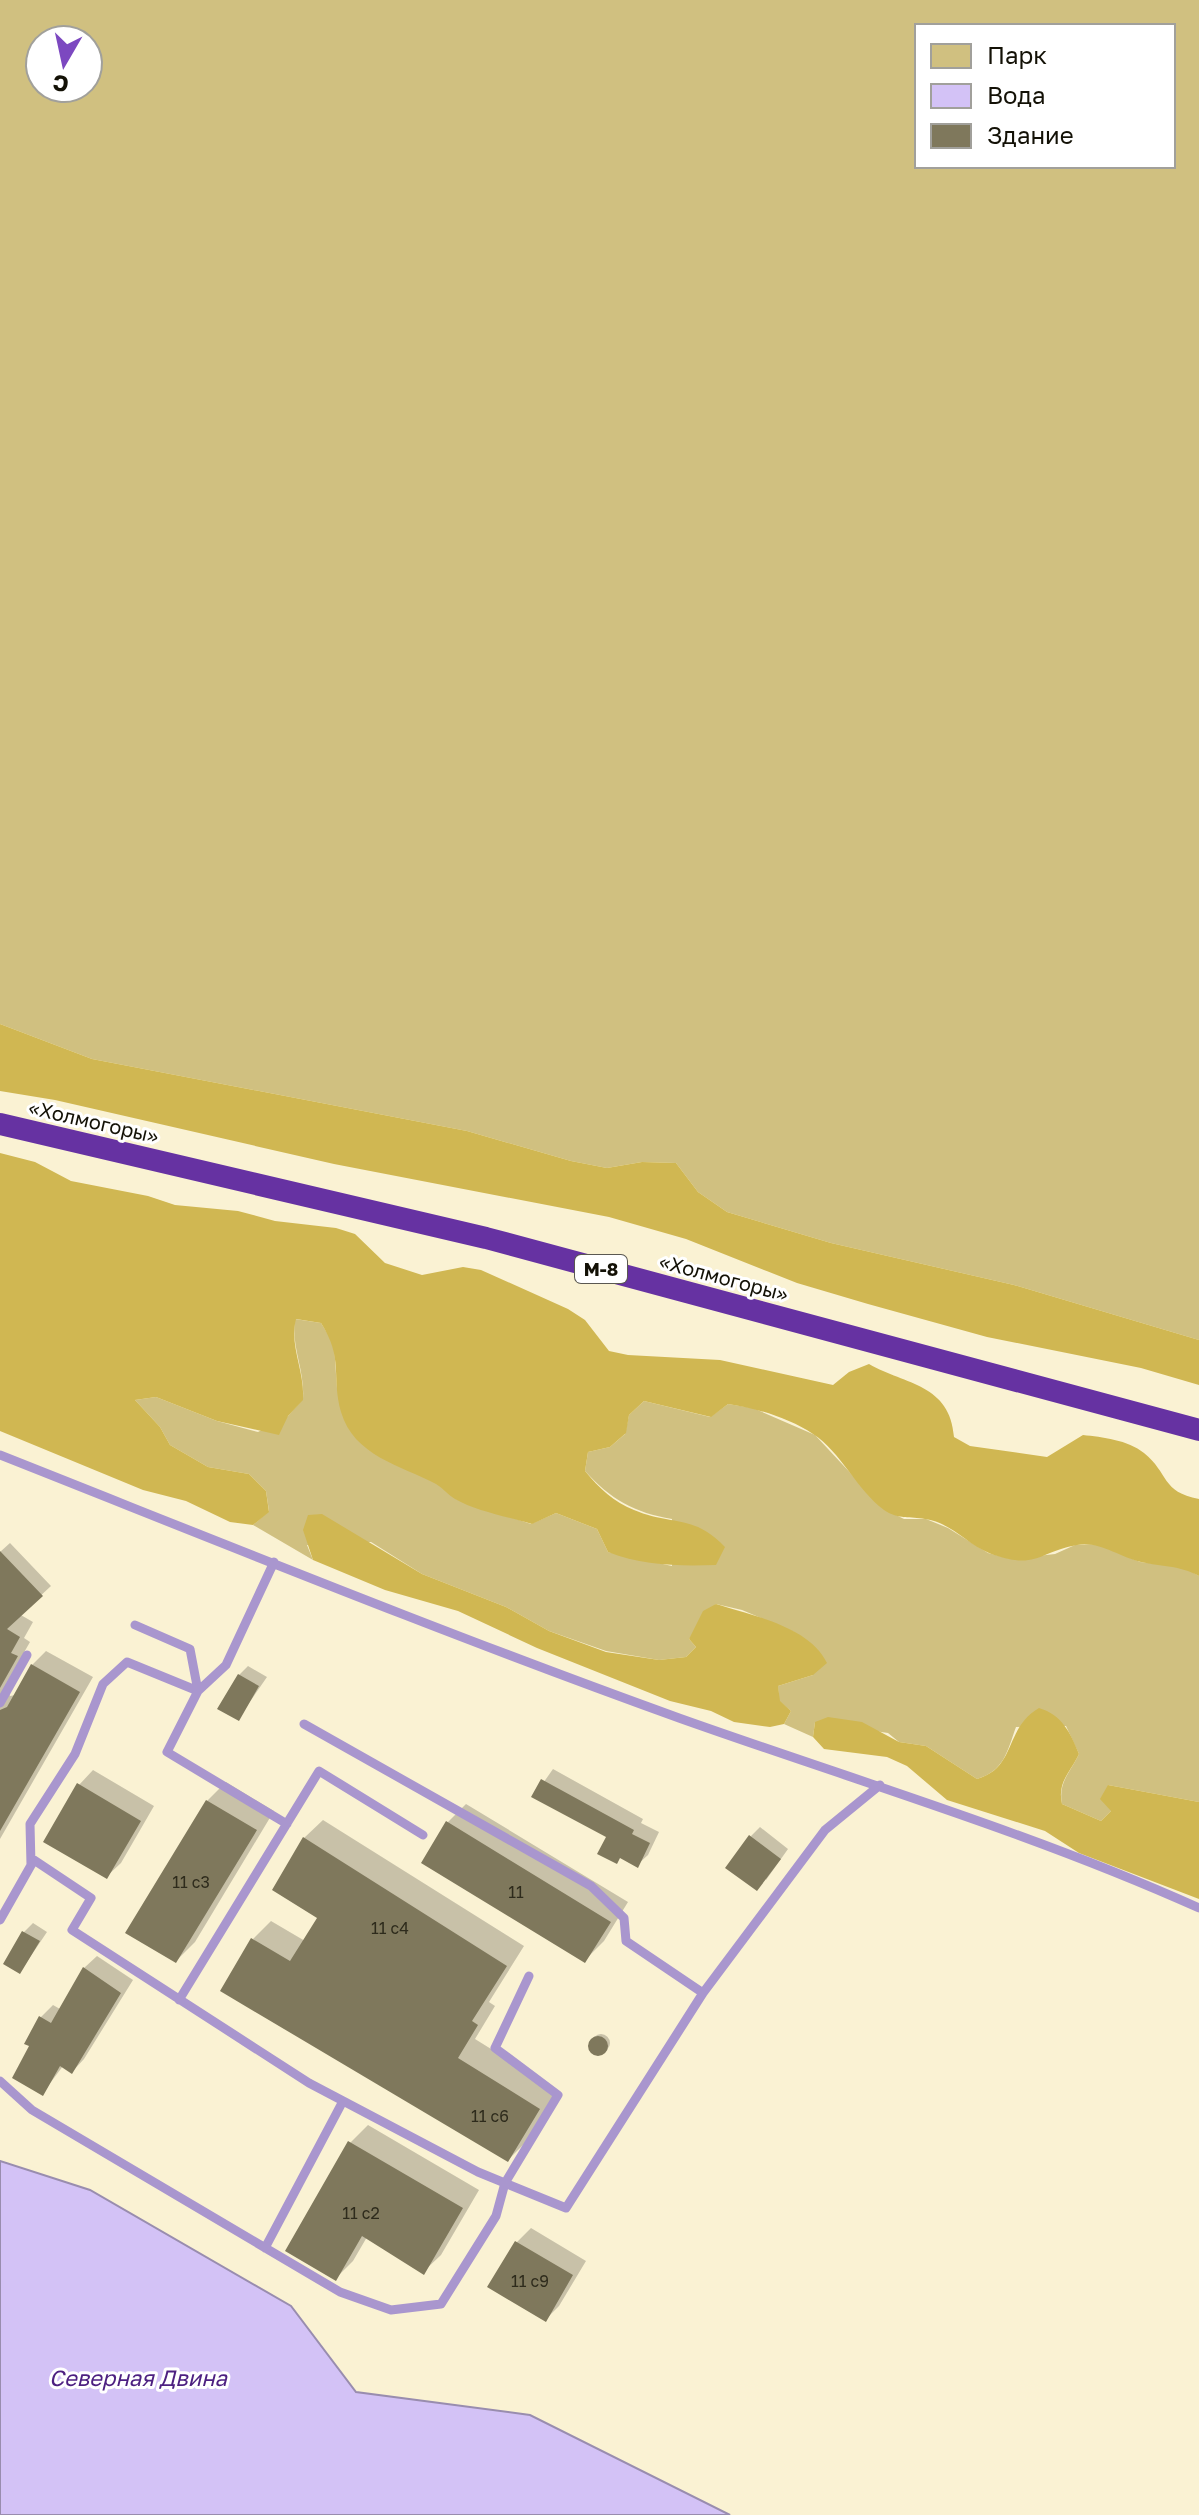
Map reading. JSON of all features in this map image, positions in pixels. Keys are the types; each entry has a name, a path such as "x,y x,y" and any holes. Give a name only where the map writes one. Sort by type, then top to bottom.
{"highway":[{"name":"«Холмогоры»","path":"0,1124 486,1238 1199,1430"}],"lane":[{"path":"0,1455 678,1717 961,1812 1199,1908"},
{"path":"274,1562 226,1665 198,1691 167,1752 287,1824"},
{"path":"135,1625 190,1649 198,1691"},
{"path":"0,1703 27,1655"},
{"path":"31,1865 30,1824 75,1754 103,1684 127,1662 198,1691"},
{"path":"304,1724 591,1886 624,1918 626,1941 703,1993"},
{"path":"179,2000 319,1771 423,1835"},
{"path":"0,1920 34,1860 91,1898 72,1930 179,2000 343,2101 505,2183 566,2208 703,1993 825,1830 880,1785"},
{"path":"0,2081 32,2110 340,2292 391,2310 441,2304 496,2216 505,2183 558,2095 495,2048 529,1976"},
{"path":"265,2248 343,2101"}],"green space":[{"path":"0,0 1199,0 1199,1340 1014,1285 831,1243 727,1212 698,1192 676,1163 642,1162 607,1168 571,1161 467,1131 92,1059 0,1024"},
{"path":"295,1319 321,1323 334,1344 337,1389 456,1499 531,1524 556,1513 597,1529 608,1552 672,1566 672,1519 646,1513 624,1503 585,1471 588,1452 610,1447 625,1434 629,1415 644,1401 710,1417 728,1404 753,1408 815,1435 884,1509 904,1519 926,1519 948,1528 988,1553 1011,1559 1055,1554 1075,1545 1097,1544 1140,1562 1184,1567 1199,1576 1199,1802 1108,1785 1111,1811 1101,1821 1062,1804 1063,1784 1079,1754 1066,1726 1016,1727 999,1766 977,1779 926,1746 899,1742 888,1733 815,1722 813,1737 784,1724 791,1711 779,1701 778,1686 813,1675 794,1632 742,1610 716,1604 689,1639 696,1647 686,1657 659,1660 606,1651 549,1631 506,1607 422,1574 371,1542 307,1545 313,1560 253,1525 269,1511 266,1491 249,1474 208,1467 170,1445 160,1427 135,1400 156,1397 217,1421 258,1432 288,1416 303,1399"}],"shaded area":[{"path":"0,1024 92,1059 467,1131 571,1161 607,1168 642,1162 676,1163 698,1192 727,1212 831,1243 1014,1285 1199,1340 1199,1385 1141,1368 987,1337 868,1304 797,1283 686,1239 609,1217 334,1164 55,1100 0,1091"},
{"path":"0,1153 35,1162 71,1181 148,1196 175,1205 238,1211 275,1221 336,1228 355,1234 385,1263 422,1275 463,1267 481,1270 568,1309 585,1320 609,1351 628,1355 720,1360 833,1385 849,1372 869,1364 935,1396 951,1420 954,1437 970,1446 1047,1457 1083,1435 1123,1442 1152,1460 1171,1487 1199,1499 1199,1576 1177,1568 1133,1560 1086,1544 1027,1560 989,1553 942,1524 884,1510 823,1442 794,1423 761,1411 728,1404 711,1417 644,1401 629,1415 626,1433 610,1447 588,1452 585,1471 607,1494 627,1507 693,1525 725,1547 716,1565 661,1564 621,1557 608,1552 597,1529 556,1513 532,1524 473,1507 455,1499 436,1484 367,1449 347,1427 341,1412 335,1357 321,1323 296,1319 294,1339 303,1400 288,1416 279,1435 217,1421 156,1397 135,1400 160,1427 170,1445 208,1467 249,1474 266,1491 269,1512 253,1525 230,1522 186,1501 143,1490 0,1431"},
{"path":"322,1514 422,1574 506,1607 549,1631 606,1652 659,1660 686,1657 696,1647 689,1639 703,1611 716,1604 793,1631 819,1650 827,1663 813,1675 778,1686 780,1701 791,1711 784,1724 770,1727 734,1722 711,1711 670,1701 537,1648 458,1611 385,1590 313,1560 303,1530 308,1515"},
{"path":"1039,1708 1054,1715 1064,1725 1079,1754 1063,1784 1062,1804 1101,1821 1111,1811 1100,1799 1108,1785 1199,1802 1199,1899 1079,1853 1045,1831 947,1800 907,1766 887,1757 824,1749 813,1737 815,1722 828,1717 862,1722 899,1742 926,1746 977,1779 999,1766 1020,1726"}],"water":[{"name":"Северная Двина","path":"0,2161 90,2190 291,2306 356,2392 530,2415 730,2515 0,2515"}],"building":[{"path":"0,1551 43,1596 7,1629 20,1637 11,1653 18,1656 0,1688"},
{"path":"31,1664 80,1692 0,1831 0,1710 7,1707"},
{"path":"238,1674 259,1686 239,1721 217,1709"},
{"path":"541,1779 634,1830 632,1834 650,1843 638,1868 620,1858 617,1864 597,1854 606,1837 531,1797"},
{"path":"77,1783 141,1821 107,1879 43,1842"},
{"path":"206,1800 257,1830 176,1963 125,1933"},
{"path":"446,1821 611,1922 585,1963 421,1863"},
{"path":"749,1835 781,1859 757,1891 725,1868"},
{"path":"303,1837 507,1966 472,2021 478,2025 458,2058 540,2109 508,2162 220,1991 251,1938 290,1961 317,1918 272,1890"},
{"path":"22,1931 40,1941 20,1974 3,1964"},
{"path":"83,1967 121,1993 72,2074 60,2066 43,2096 12,2078 29,2046 24,2044 39,2016 51,2023"},
{"path":"598,2036 605,2039 608,2046 605,2053 598,2056 591,2053 588,2046 591,2039"},
{"path":"348,2141 463,2208 424,2275 362,2236 336,2281 285,2251"},
{"path":"515,2241 573,2275 546,2322 487,2287"}]}
